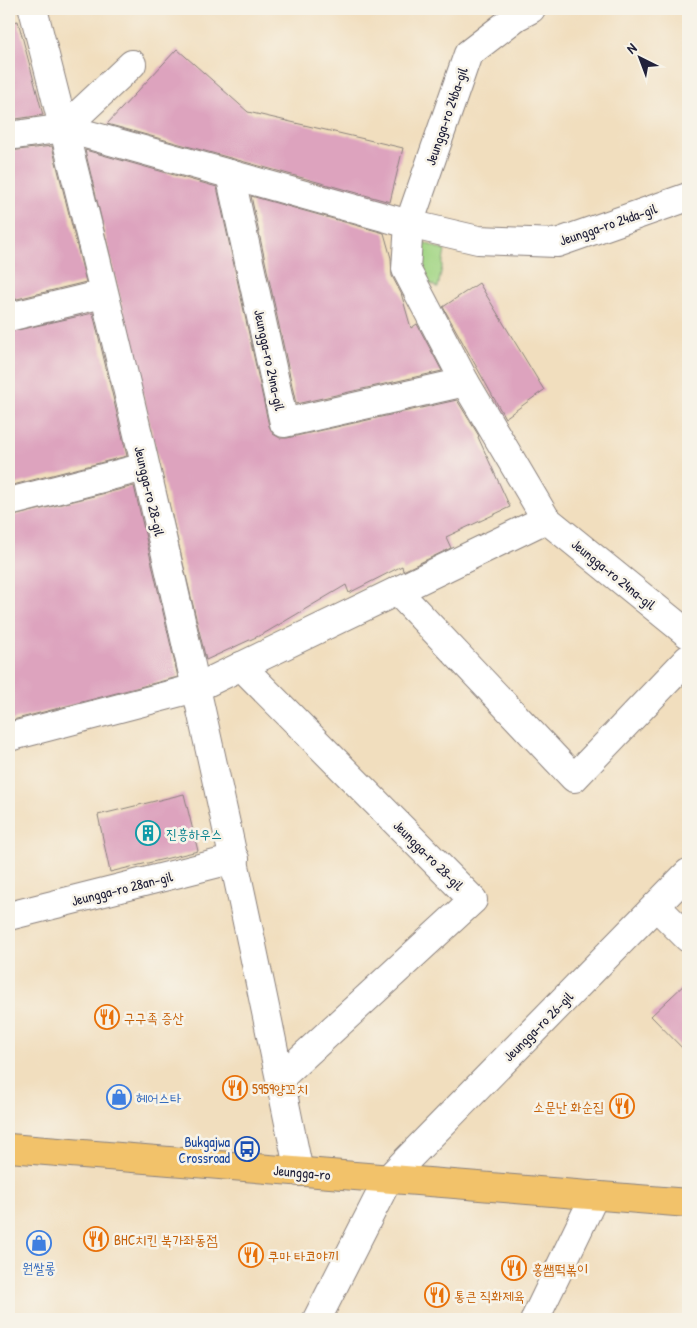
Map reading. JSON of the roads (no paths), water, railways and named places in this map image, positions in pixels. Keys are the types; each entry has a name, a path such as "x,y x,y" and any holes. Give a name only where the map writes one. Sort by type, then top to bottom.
{"main road":[{"name":"Jeungga-ro","path":"9,1148 688,1203"}],"street":[{"name":"Jeungga-ro 28-gil","path":"33,9 64,128 196,688 235,859 299,1172"},
{"name":"Jeungga-ro 24ba-gil","path":"409,224 468,54 516,17 532,9"},
{"path":"64,128 132,64"},
{"path":"9,136 64,128 409,224"},
{"name":"Jeungga-ro 24na-gil","path":"230,174 284,423 465,382"},
{"name":"Jeungga-ro 24da-gil","path":"409,224 478,240 556,243 688,197"},
{"name":"Jeungga-ro 24na-gil","path":"409,224 406,268 465,382 546,519 688,634"},
{"path":"9,317 103,294"},
{"path":"9,502 145,467"},
{"path":"9,737 196,688 546,519"},
{"path":"397,591 574,778 688,659"},
{"name":"Jeungga-ro 28-gil","path":"242,666 473,900 280,1078"},
{"name":"Jeungga-ro 28an-gil","path":"9,916 235,859"},
{"name":"Jeungga-ro 26-gil","path":"317,1319 388,1179 688,873"},
{"path":"656,906 688,938"},
{"path":"536,1319 595,1195"}],"place":[{"name":"진흥하우스","path":"148,833"},
{"name":"구구족 증산","path":"107,1017"},
{"name":"5959양꼬치","path":"235,1088"},
{"name":"헤어스타","path":"119,1097"},
{"name":"소문난 화순집","path":"622,1106"},
{"name":"Bukgajwa Crossroad","path":"247,1149"},
{"name":"BHC치킨 북가좌동점","path":"96,1239"},
{"name":"원쌀롱","path":"39,1243"},
{"name":"쿠마 타코야끼","path":"251,1255"},
{"name":"홍쌤떡볶이","path":"514,1268"},
{"name":"통큰 직화제육","path":"437,1295"}]}
